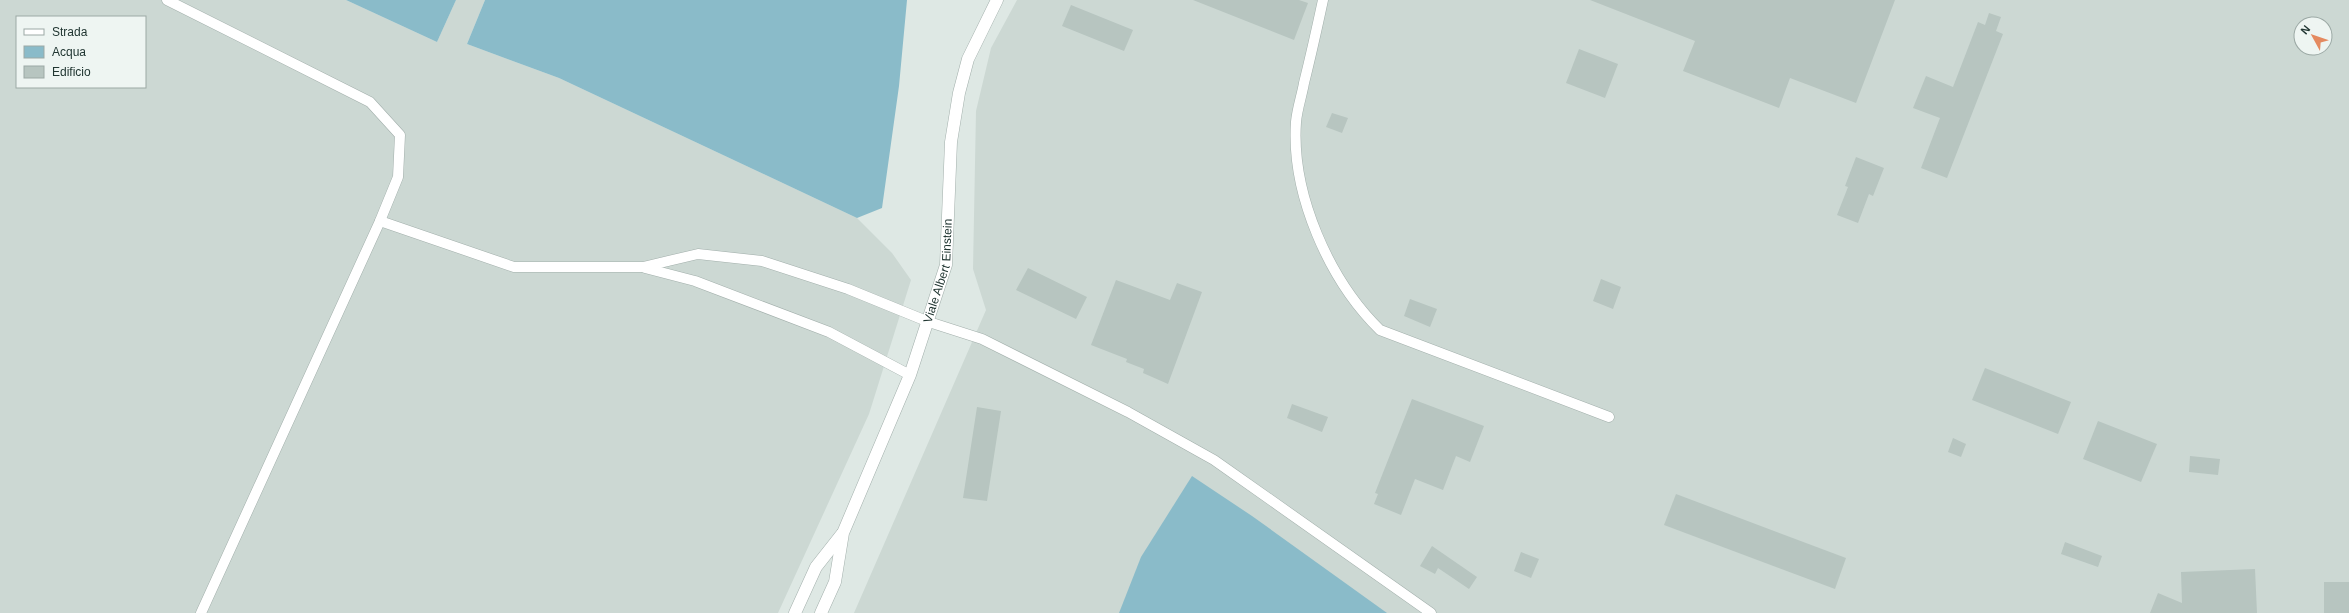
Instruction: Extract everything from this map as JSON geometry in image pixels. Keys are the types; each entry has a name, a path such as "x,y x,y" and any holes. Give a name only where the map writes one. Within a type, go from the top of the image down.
{"street":[{"name":"Viale Albert Einstein","path":"821,613 835,582 843,534 910,375 929,322 946,265 951,142 959,93 968,59 997,0"},
{"name":"Viale Albert Einstein","path":"795,613 816,567 843,534"}],"lane":[{"path":"167,0 370,102 400,135 398,177 380,221 201,613"},
{"path":"1323,0 1296,121 1298,163 1308,213 1336,273 1362,312 1380,330 1608,417"},
{"path":"380,221 514,267 643,267 698,254 762,261 848,289 929,322 982,340 1128,412 1214,460 1431,613"},
{"path":"643,267 695,280 829,332 910,375"}],"shaded area":[{"path":"0,0 346,0 437,42 456,0 485,0 467,44 559,78 857,218 892,253 911,280 869,414 778,613 0,613"},
{"path":"1017,0 2349,0 2349,613 854,613 986,310 973,269 976,111 991,48"}],"water":[{"path":"346,0 456,0 437,42"},
{"path":"485,0 907,0 899,86 882,208 857,218 559,78 467,44"},
{"path":"1192,476 1252,516 1387,613 1119,613 1141,557"}],"building":[{"path":"1193,0 1299,0 1308,3 1294,40"},
{"path":"1590,0 1895,0 1856,103 1790,78 1779,108 1683,71 1695,41"},
{"path":"1071,5 1133,30 1124,51 1062,26"},
{"path":"1989,13 2001,17 1996,31 2003,34 1947,178 1921,168 1940,118 1913,108 1926,76 1953,87 1978,22 1985,25"},
{"path":"1579,49 1618,64 1605,98 1566,83"},
{"path":"1332,113 1348,118 1342,133 1326,127"},
{"path":"1856,157 1884,168 1873,196 1869,194 1858,223 1837,215 1848,187 1845,186"},
{"path":"1028,268 1087,297 1076,319 1016,290"},
{"path":"1601,279 1621,287 1613,309 1593,301"},
{"path":"1116,280 1170,300 1177,283 1202,292 1168,384 1143,373 1144,369 1126,362 1127,359 1091,345"},
{"path":"1410,299 1437,309 1430,327 1404,316"},
{"path":"1985,368 2071,402 2058,434 1972,400"},
{"path":"1412,399 1484,426 1470,462 1456,456 1443,490 1415,479 1401,515 1374,504 1378,494 1375,493"},
{"path":"1292,404 1328,417 1322,432 1287,418"},
{"path":"977,407 1001,411 987,501 963,498"},
{"path":"2098,421 2157,444 2141,482 2083,459"},
{"path":"1953,438 1966,444 1961,457 1948,452"},
{"path":"2190,456 2220,459 2218,475 2189,472"},
{"path":"1676,494 1846,558 1835,589 1664,525"},
{"path":"2065,542 2102,556 2098,567 2061,554"},
{"path":"1432,546 1477,577 1469,589 1438,568 1435,574 1420,566"},
{"path":"1521,552 1539,559 1531,578 1514,571"},
{"path":"2255,569 2257,613 2150,613 2158,593 2182,603 2181,572"},
{"path":"2324,582 2349,582 2349,613 2324,613"}]}
